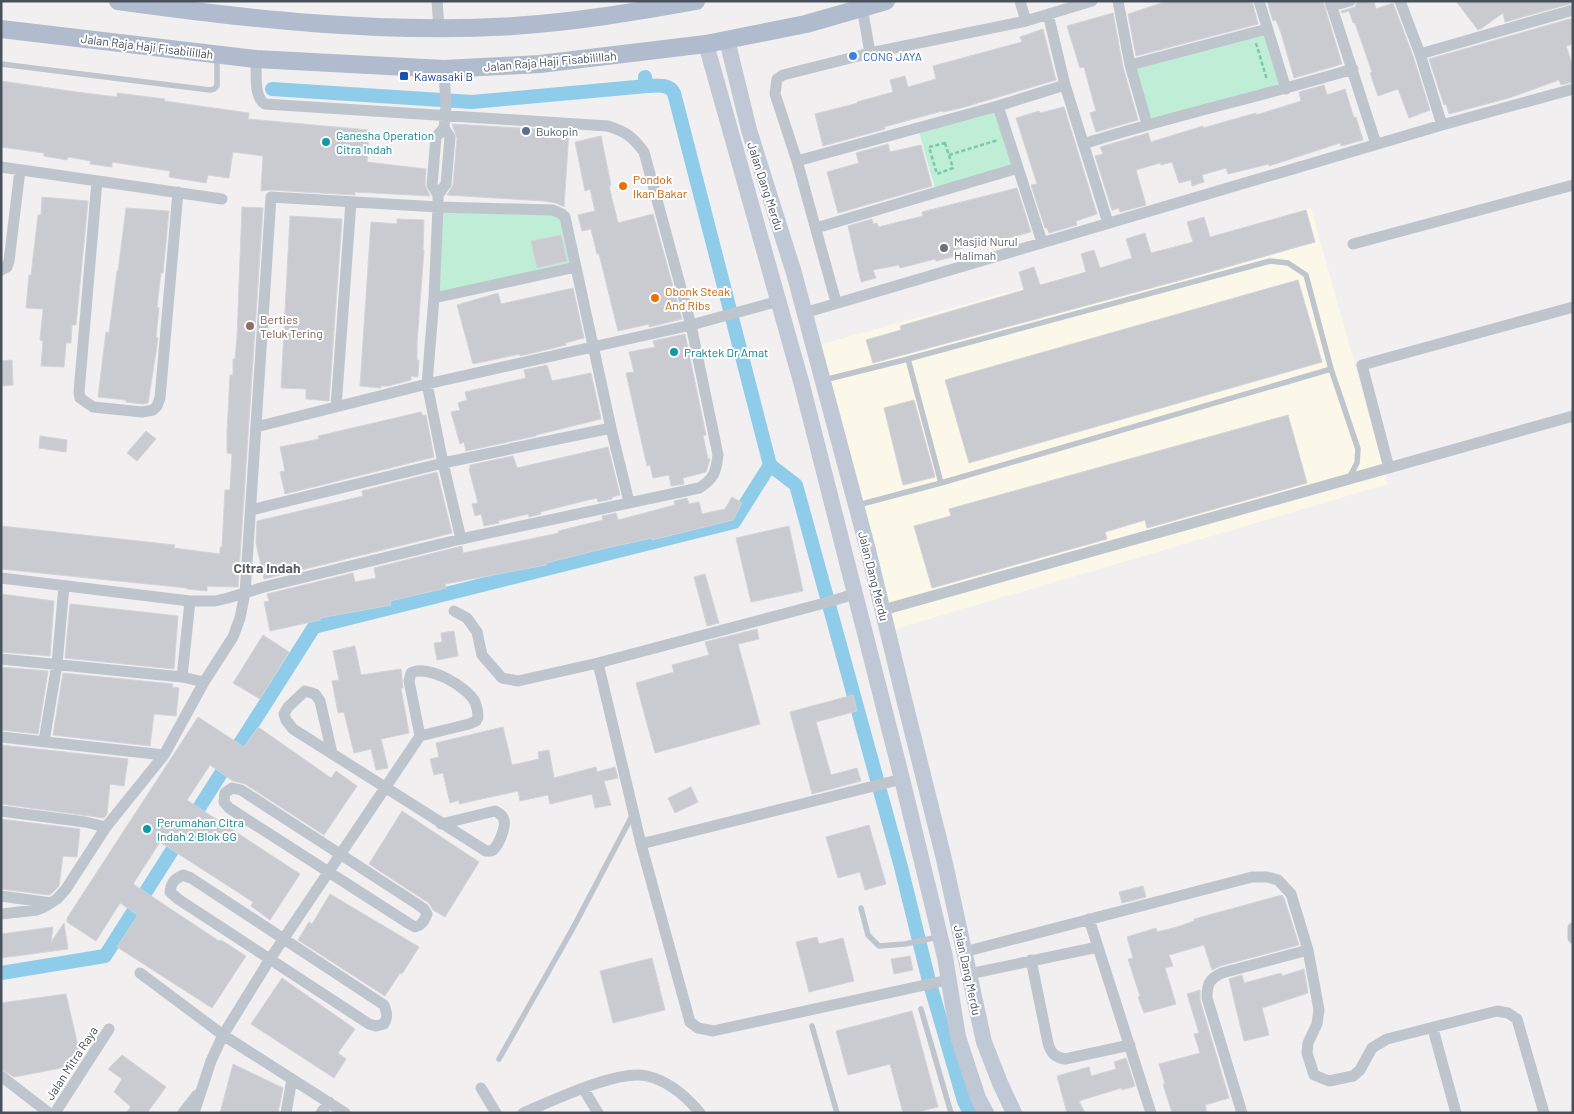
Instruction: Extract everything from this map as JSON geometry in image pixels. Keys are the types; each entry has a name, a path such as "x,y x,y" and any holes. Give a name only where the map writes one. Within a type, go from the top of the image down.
{"main road":[{"path":"118,1 238,17 346,25 439,28 513,26 600,18 696,1"},
{"name":"Jalan Raja Haji Fisabilillah","path":"1,29 256,59 445,78 540,64 706,44 806,24 886,1"},
{"name":"Jalan Dang Merdu","path":"727,40 744,112 794,273 856,506 944,859 984,1042 1014,1113"},
{"name":"Jalan Dang Merdu","path":"706,44 802,385 892,737 942,981 978,1098 986,1113"},
{"path":"726,116 733,107 740,108 744,112"},
{"path":"892,737 912,732"}],"street":[{"path":"437,1 439,28"},
{"path":"1020,1 1026,21"},
{"path":"836,302 797,161 775,94 777,79 783,75 870,52 1026,21 1092,1"},
{"path":"1118,1 1130,66 1147,124"},
{"path":"1258,1 1286,89"},
{"path":"1350,1 1330,4 1376,144"},
{"path":"1400,1 1420,54 1442,125"},
{"path":"862,7 870,52"},
{"path":"1420,54 1573,10"},
{"path":"1048,14 1065,85 1108,223"},
{"path":"1130,66 1267,29"},
{"path":"1,578 190,601 215,601 264,587 461,539 699,488 710,482 716,469 718,455 691,325 644,152 626,132 608,126 265,104 260,102 258,95 256,59"},
{"path":"1083,144 1147,124 1286,89 1352,69"},
{"path":"445,78 445,117 450,137 446,184 438,201 434,298 427,384 461,539"},
{"path":"797,161 998,106 1065,85"},
{"path":"804,313 1376,144 1573,89"},
{"path":"998,106 1042,242"},
{"path":"1,167 222,199"},
{"path":"816,228 1018,168"},
{"path":"1,270 7,267 9,260 20,170"},
{"path":"98,181 79,392 80,398 93,407 142,412 153,410 157,406 160,398 178,192"},
{"path":"1352,244 1573,185"},
{"path":"1,914 37,910 51,904 66,889 106,827 164,755 204,682 233,637 240,618 245,593 271,197 351,202 438,201 557,211 565,217 610,428 629,502"},
{"path":"336,407 351,202"},
{"path":"434,298 576,267"},
{"path":"256,427 427,384 691,325 779,301"},
{"path":"1389,468 1362,365 1573,307"},
{"path":"882,610 1573,416"},
{"path":"251,510 443,463 610,428"},
{"path":"44,741 57,664 64,586"},
{"path":"454,611 467,618 477,632 482,655 502,678 518,681 598,663 855,594"},
{"path":"182,677 190,601"},
{"path":"1,659 182,677 204,682"},
{"path":"598,663 642,844 690,1022 698,1028 712,1031 942,981"},
{"path":"194,1113 211,1061 222,1035 283,939 420,736 476,721 478,717 474,701 456,684 432,672 416,670 411,673 408,682 420,736"},
{"path":"332,753 320,701 315,694 305,691 288,707 284,714 293,729 385,786 442,824 486,851 491,851 496,847 504,826 504,820 495,812 442,824"},
{"path":"1,737 164,755"},
{"path":"642,844 902,779"},
{"path":"232,788 241,790 340,855 424,909 427,914 421,925 415,927 229,808 224,802 225,793 232,788"},
{"path":"1,811 85,822 106,827"},
{"path":"183,875 191,878 283,939 384,1005 387,1013 387,1019 384,1024 376,1026 369,1024 178,899 170,892 171,884 183,875"},
{"path":"964,952 1252,877 1267,877 1278,880 1291,894 1308,950 1319,1010 1318,1024 1308,1043 1307,1053 1314,1076 1329,1081 1353,1076 1360,1070 1372,1048 1387,1040 1497,1011 1508,1013 1517,1019 1544,1113"},
{"path":"1,896 51,904"},
{"path":"1089,919 1151,1113"},
{"path":"1573,928 1573,938"},
{"path":"969,974 1098,947"},
{"path":"1242,1113 1207,998 1207,985 1212,978 1222,973 1308,950"},
{"path":"1030,960 1050,1052 1056,1057 1065,1059 1130,1044"},
{"path":"140,973 222,1035 345,1113"},
{"name":"Jalan Mitra Raya","path":"55,1113 109,1029"},
{"path":"1433,1029 1456,1113"},
{"path":"523,1113 584,1088 635,1074 660,1080 687,1098 700,1113"},
{"path":"1,1076 49,1113"},
{"path":"286,1113 292,1079"},
{"path":"481,1088 496,1113"},
{"path":"584,1088 598,1113"},
{"path":"183,1113 202,1090"},
{"path":"321,1113 329,1102"}],"lane":[{"path":"1,64 210,90 217,86 217,54"},
{"path":"822,380 908,359 1270,261 1288,263 1306,275 1331,369 1358,449 1357,463 1349,478"},
{"path":"908,359 941,483"},
{"path":"856,506 1331,369"},
{"path":"500,1059 573,928 634,812"},
{"path":"861,908 868,935 879,946 905,944 934,938"},
{"path":"921,1009 952,1113"},
{"path":"812,1026 837,1113"}],"path":[{"path":"1254,37 1268,80 1258,82"},
{"path":"949,155 1008,138"},
{"path":"945,143 949,155 953,168 937,174 929,147 945,143"}],"shaded area":[{"path":"1311,208 1388,484 885,632 819,345"}],"green space":[{"path":"1267,29 1286,89 1147,124 1130,65"},
{"path":"998,106 1018,168 936,192 918,128"},
{"path":"436,204 552,212 563,217 575,266 430,296"}],"building":[{"path":"1167,1 1252,1 1258,24 1136,56 1128,14"},
{"path":"1267,1 1323,1 1342,64 1294,78 1281,33 1276,20 1273,21"},
{"path":"1357,1 1374,2 1376,9 1393,3 1413,56 1430,110 1409,118 1398,89 1378,96 1355,23 1353,23 1349,11 1342,13 1341,11 1355,7"},
{"path":"1456,1 1573,1 1573,3 1505,22 1503,13 1478,30"},
{"path":"1113,13 1123,67 1138,120 1096,132 1090,113 1096,111 1084,67 1080,68 1067,26"},
{"path":"1573,18 1573,44 1566,46 1573,66 1573,82 1561,85 1559,80 1509,98 1449,114 1446,104 1444,105 1429,59"},
{"path":"1043,29 1056,80 961,108 942,111 884,127 885,129 823,146 815,114 893,92 890,80 905,76 908,87 936,79 933,66 1022,42 1020,37"},
{"path":"1,81 117,97 117,93 165,99 164,101 249,113 248,119 369,130 367,162 426,169 425,185 430,196 355,192 355,195 261,191 263,156 233,152 229,178 208,175 206,183 169,177 170,171 112,162 112,167 90,164 91,161 68,157 67,160 44,156 44,153 1,147"},
{"path":"1324,85 1327,95 1345,89 1363,140 1341,146 1340,143 1269,166 1269,164 1228,174 1226,168 1202,175 1204,182 1192,186 1191,180 1179,183 1172,162 1161,165 1160,163 1136,170 1146,205 1120,212 1119,208 1112,210 1095,156 1103,154 1100,147 1148,133 1151,142 1203,126 1203,128 1256,113 1256,115 1301,101 1299,92"},
{"path":"1064,107 1097,214 1076,221 1077,225 1049,233 1047,228 1045,228 1031,185 1037,184 1016,118 1039,111 1040,113"},
{"path":"452,124 569,131 564,207 556,203 544,201 447,195 453,185 457,138"},
{"path":"601,136 611,185 609,186 618,223 653,214 682,319 649,327 649,324 618,331 591,229 582,231 578,215 595,211 590,189 585,191 575,142"},
{"path":"888,144 890,152 921,145 932,186 838,213 827,172 859,163 856,153"},
{"path":"1017,188 1031,232 987,244 986,242 955,250 956,256 936,261 935,259 900,268 899,265 873,270 876,278 861,282 848,226 872,219 873,224 877,223 878,227 923,216 922,212"},
{"path":"42,197 88,201 76,325 72,325 71,343 66,343 64,367 41,366 43,341 40,340 43,309 26,308 29,275 31,275 38,215 41,215"},
{"path":"242,207 263,208 238,587 207,586 207,591 1,569 1,526 175,545 174,548 220,554 225,490 230,490 232,454 227,453 227,433 230,375 233,375 233,359 235,359 237,337"},
{"path":"126,208 169,211 163,273 161,273 157,307 159,308 156,337 158,338 148,403 142,404 98,397 106,332 109,333"},
{"path":"1306,210 1315,242 873,363 866,340 901,330 900,326 1024,290 1019,272 1034,267 1040,285 1086,272 1081,254 1094,250 1100,268 1132,258 1126,239 1145,233 1151,253 1193,242 1187,222 1204,217 1210,237"},
{"path":"290,216 342,219 329,401 306,399 306,389 281,388"},
{"path":"397,219 424,220 424,250 417,343 418,377 411,376 411,380 381,386 381,388 360,386 371,222 397,224"},
{"path":"561,235 567,261 537,268 531,241"},
{"path":"1298,280 1322,362 969,463 945,380"},
{"path":"573,288 584,338 565,343 566,345 520,356 520,354 473,364 457,305 498,293 501,304"},
{"path":"685,334 706,435 703,436 708,459 710,459 706,472 683,478 684,484 671,486 669,475 653,478 650,465 647,466 626,373 634,372 629,352 655,347 653,341"},
{"path":"12,360 13,385 1,386 1,361"},
{"path":"547,365 552,381 591,373 601,419 536,436 466,451 464,442 460,444 451,412 460,410 458,403 467,400 465,392 526,378 524,370"},
{"path":"914,400 935,477 903,485 884,408"},
{"path":"421,412 422,415 426,415 434,457 285,494 280,472 285,471 280,447 319,439 318,436"},
{"path":"1288,415 1307,483 1147,528 1145,520 1105,532 1107,539 932,588 914,526 951,516 949,509"},
{"path":"146,431 156,439 137,461 127,453"},
{"path":"40,436 67,440 66,452 39,448"},
{"path":"608,447 620,495 598,502 597,498 540,512 541,514 529,517 528,514 484,526 481,514 475,516 472,504 478,503 469,469 470,465 513,456 517,468"},
{"path":"437,472 452,533 264,579 256,543 257,521 363,496 362,491"},
{"path":"732,497 742,503 733,520 652,540 652,538 602,549 546,563 546,565 445,584 446,588 390,601 391,605 320,618 320,620 270,631 264,602 269,601 267,594 353,573 355,582 376,578 374,568 462,546 463,553 559,533 558,531 603,520 602,516 616,513 618,520 675,505 674,501 687,498 689,504 699,502 702,514 725,509"},
{"path":"789,526 803,591 751,602 736,538"},
{"path":"705,574 719,623 707,626 694,577"},
{"path":"1,594 54,601 50,656 1,652"},
{"path":"70,604 178,616 174,669 65,658"},
{"path":"757,629 759,639 738,644 760,724 655,753 636,683 674,672 672,665 709,655 705,642"},
{"path":"454,631 458,656 437,660 434,643 442,642 441,633"},
{"path":"263,635 289,652 260,699 233,683"},
{"path":"355,646 361,675 401,669 403,688 401,688 409,733 381,739 388,768 376,770 371,749 354,753 344,712 338,713 332,681 339,680 333,651"},
{"path":"1,667 48,671 38,734 1,730"},
{"path":"63,673 173,684 172,687 179,688 176,716 154,714 150,746 53,735"},
{"path":"853,695 857,711 816,722 831,775 857,768 861,781 812,794 790,712"},
{"path":"198,717 244,747 258,727 331,778 336,771 357,786 324,835 245,784 233,781 210,765 187,800 300,874 270,920 251,906 253,902 160,842 133,884 219,941 221,940 246,956 212,1008 117,947 138,915 120,903 96,941 67,922 67,918"},
{"path":"503,727 512,765 539,759 538,752 549,750 554,778 596,767 597,772 615,767 618,778 604,781 611,805 595,808 592,794 550,804 548,795 520,801 518,791 459,804 459,800 450,803 443,773 434,775 430,759 439,757 436,743"},
{"path":"1,745 128,759 124,786 110,784 107,814 104,818 1,804"},
{"path":"691,787 698,802 675,813 668,798"},
{"path":"402,811 479,862 445,917 433,910 429,903 369,864"},
{"path":"1,819 80,829 77,857 63,856 59,886 49,895 1,889"},
{"path":"869,825 886,884 865,890 860,872 838,878 826,837"},
{"path":"1143,886 1146,897 1122,903 1119,892"},
{"path":"330,894 419,947 385,996 298,940 309,922 312,924"},
{"path":"1282,895 1299,945 1220,966 1212,970 1204,945 1169,955 1173,966 1165,968 1176,1004 1144,1013 1128,959 1133,958 1127,937 1156,928 1157,932 1177,927 1194,921 1194,919"},
{"path":"64,923 68,949 1,958 1,934 53,927 51,942"},
{"path":"817,937 819,944 843,938 854,981 809,992 796,942"},
{"path":"910,956 913,970 894,974 891,959"},
{"path":"652,958 665,1010 613,1023 600,971"},
{"path":"1304,969 1308,993 1262,1008 1269,1035 1244,1041 1229,979 1242,975 1244,983 1281,973 1282,976"},
{"path":"282,978 355,1029 338,1053 346,1059 334,1078 251,1024"},
{"path":"1200,990 1200,1000 1229,1098 1205,1105 1207,1113 1172,1113 1159,1064 1200,1053 1194,1034 1199,1033 1187,994"},
{"path":"66,994 81,1059 77,1065 14,1077 1,1069 1,1003"},
{"path":"912,1011 938,1107 914,1113 903,1113 890,1064 848,1075 836,1031"},
{"path":"122,1055 166,1087 147,1113 126,1113 131,1107 114,1092 122,1079 108,1069"},
{"path":"1126,1058 1135,1086 1122,1090 1121,1088 1079,1101 1085,1113 1067,1113 1057,1076 1089,1067 1091,1076 1116,1069 1114,1062"},
{"path":"233,1064 283,1088 278,1113 220,1113"}],"waterway":[{"path":"272,89 472,102 647,86 645,77"},
{"path":"647,86 665,86 674,93 770,465 796,485 901,867 928,977 964,1101 970,1113"},
{"path":"1,973 105,956 314,627 734,522 770,465"}],"place":[{"name":"CONG JAYA","path":"853,56"},
{"name":"Kawasaki B","path":"404,76"},
{"name":"Bukopin","path":"526,131"},
{"name":"Ganesha Operation Citra Indah","path":"326,142"},
{"name":"Pondok Ikan Bakar","path":"623,186"},
{"name":"Masjid Nurul Halimah","path":"944,248"},
{"name":"Obonk Steak And Ribs","path":"655,298"},
{"name":"Berties Teluk Tering","path":"250,326"},
{"name":"Praktek Dr Amat","path":"674,352"},
{"name":"Perumahan Citra Indah 2 Blok GG","path":"147,829"}],"district":[{"name":"Citra Indah","path":"267,567"}]}
